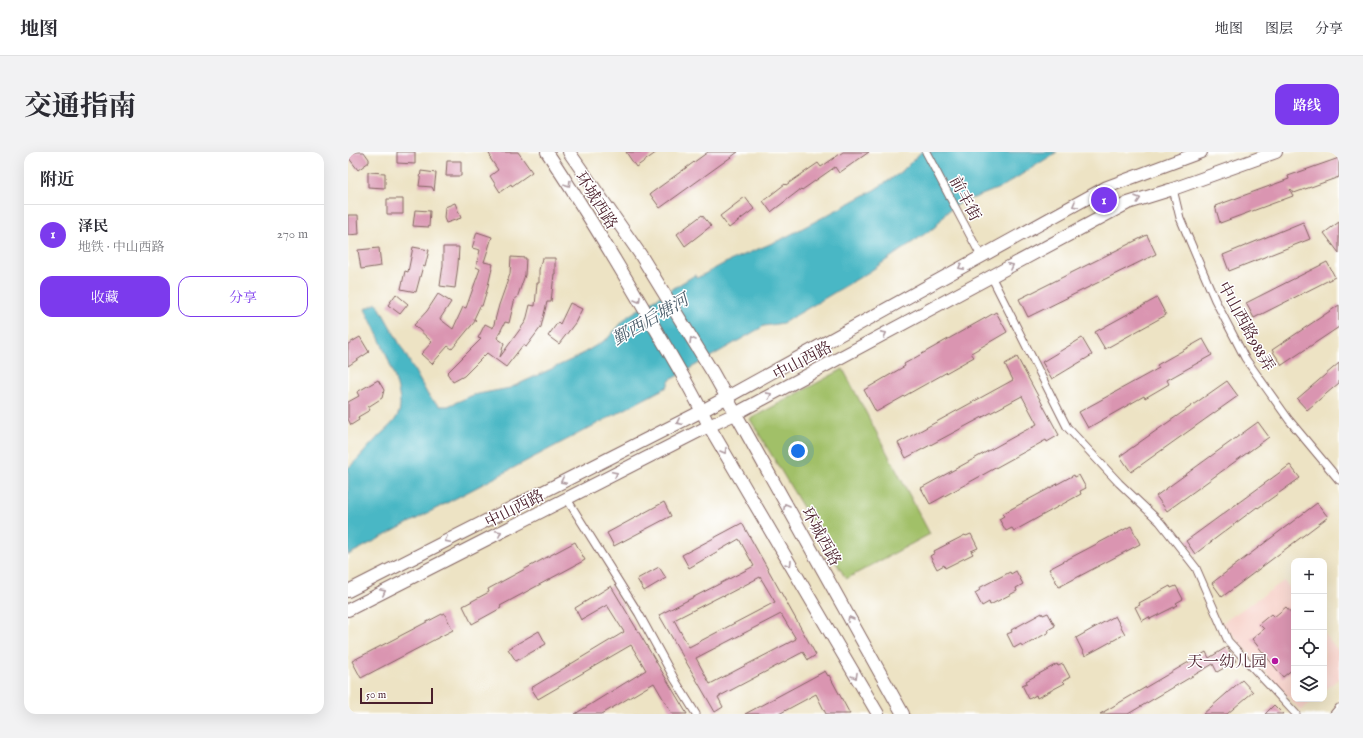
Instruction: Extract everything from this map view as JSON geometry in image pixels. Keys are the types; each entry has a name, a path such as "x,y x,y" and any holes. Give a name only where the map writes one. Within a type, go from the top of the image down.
{"main road":[{"name":"环城西路","path":"547,152 619,266 693,392 702,411"},
{"name":"环城西路","path":"569,152 640,254 713,373 725,397 904,714"},
{"name":"中山西路","path":"348,591 702,411 1107,187 1201,152"},
{"name":"中山西路","path":"348,610 708,426 735,414 1128,203 1276,152"},
{"path":"702,411 708,426 878,714"}],"street":[{"name":"前丰街","path":"926,152 981,256"},
{"name":"中山西路988弄","path":"1173,188 1180,218 1215,300 1245,358 1289,420 1339,480"},
{"path":"991,276 1067,427 1119,483 1160,522 1196,568 1228,641 1296,714"},
{"path":"567,499 639,614 674,680 696,714"},
{"path":"1334,714 1339,708"}],"shaded area":[{"name":"天一幼儿园","path":"1284,581 1291,589 1291,700 1222,623"},
{"path":"1327,637 1339,652 1339,678 1327,688"},
{"name":"天一幼儿园","path":"1293,702 1311,702 1301,711"}],"green space":[{"path":"843,369 930,534 846,579 750,419"}],"water":[{"name":"鄞西后塘河","path":"921,152 1057,152 1002,187 974,198 966,199 947,212 935,227 869,272 783,323 764,326 670,380 667,387 348,555 348,468 395,420 399,412 400,402 394,375 376,331 365,309 377,303 428,395 440,406 448,406 473,395 510,388 575,358 607,339 628,316 695,275 697,278 725,263 782,239 874,190 900,173"}],"building":[{"path":"354,152 364,152 369,159 369,162 358,170 348,157"},
{"path":"397,152 415,152 415,164 397,163"},
{"path":"488,152 518,152 532,172 512,186 511,184 500,192 490,176 498,170"},
{"path":"626,152 657,152 636,167"},
{"path":"708,152 738,152 660,208 650,194"},
{"path":"843,152 869,152 839,173 835,167 802,190 801,189 771,212 763,201 785,184 786,185 818,163 821,167"},
{"path":"1339,158 1339,177 1294,193 1291,189 1290,190 1293,196 1220,223 1215,206 1289,179 1288,176"},
{"path":"447,161 461,161 461,176 446,176"},
{"path":"421,171 436,173 434,191 432,187 419,186"},
{"path":"368,172 385,173 385,188 368,187"},
{"path":"745,197 754,209 729,228 720,216"},
{"path":"387,199 403,199 403,214 387,214"},
{"path":"455,203 461,218 446,223 444,218 445,207"},
{"path":"415,210 430,211 429,227 413,226"},
{"path":"348,215 358,215 359,234 348,235"},
{"path":"702,215 711,226 685,246 677,234"},
{"path":"1303,222 1310,239 1229,271 1223,255"},
{"path":"1339,222 1339,253 1324,233"},
{"path":"477,232 492,237 484,262 493,264 482,306 480,306 474,319 476,320 452,349 448,346 432,364 421,354 432,342 414,325 427,311 438,294 451,302 440,319 453,329 463,307 466,308 480,269 476,267 480,250 472,248"},
{"path":"1147,235 1156,254 1028,317 1019,299"},
{"path":"413,247 429,250 425,267 423,266 416,292 401,289 405,271 408,272"},
{"path":"443,247 459,247 455,288 440,286 443,265"},
{"path":"379,248 381,266 361,269 358,250"},
{"path":"511,257 526,258 525,275 517,298 515,298 509,323 505,322 497,338 504,343 500,357 526,321 530,305 535,306 537,283 539,283 539,270 542,258 555,258 555,274 551,302 547,302 541,327 526,347 523,345 506,367 487,353 464,376 453,382 447,373 481,339 478,338 485,324 493,328 510,274"},
{"path":"1327,262 1335,277 1254,318 1246,303"},
{"path":"396,294 408,304 400,314 388,305"},
{"path":"1157,298 1166,315 1105,349 1095,332"},
{"path":"570,303 582,309 575,323 559,344 548,336 558,322 560,324"},
{"path":"1339,305 1339,327 1282,365 1272,350"},
{"path":"996,312 1007,332 971,353 974,357 876,412 864,390 905,366 904,364"},
{"path":"360,337 369,352 348,366 348,344"},
{"path":"1082,338 1092,355 1052,379 1042,362"},
{"path":"1203,339 1212,355 1167,380 1169,384 1145,398 1144,396 1088,428 1079,412 1159,368 1157,365"},
{"path":"1017,357 1059,435 1047,442 1046,440 930,504 921,488 1037,424 1022,396 906,458 898,443 1013,380 1005,364"},
{"path":"1339,363 1339,383 1307,410 1297,399"},
{"path":"378,380 384,390 382,398 368,407 370,410 358,417 359,420 351,425 348,419 348,402 359,396 357,392"},
{"path":"1227,381 1238,396 1131,472 1120,456"},
{"path":"1258,422 1269,437 1167,511 1156,496"},
{"path":"1290,465 1300,478 1258,508 1257,507 1195,554 1186,541"},
{"path":"1074,475 1075,477 1079,475 1086,488 1080,491 1081,494 1014,531 1012,528 1006,531 999,519 1004,516 1002,514"},
{"path":"664,502 671,516 614,546 607,533"},
{"path":"1317,503 1328,517 1222,597 1212,583"},
{"path":"742,523 816,655 808,660 803,652 718,697 723,707 715,712 659,615 754,566 739,539 689,568 682,555","holes":["760,577 775,602 689,647 674,620","781,614 796,639 710,684 696,658"]},
{"path":"1131,526 1140,544 1059,587 1049,569"},
{"path":"971,534 978,548 971,551 973,554 945,568 944,565 937,569 930,556 935,553 934,551 965,535"},
{"path":"575,542 585,560 500,606 501,608 472,624 463,606 489,592 488,589"},
{"path":"659,567 666,578 644,591 637,579"},
{"path":"1016,571 1023,584 1016,588 1017,591 990,605 989,602 982,606 975,593 980,590 979,588 1010,572 1011,574"},
{"path":"611,586 687,714 672,714 654,683 602,714 575,714 646,670 631,645 538,699 531,688 624,632 607,605 581,620 575,608"},
{"path":"1170,586 1171,588 1176,586 1183,599 1176,603 1178,605 1150,619 1149,617 1142,621 1135,607 1140,605 1139,603"},
{"path":"1286,607 1291,613 1291,670 1283,677 1252,639 1264,629 1259,624 1271,614 1274,617"},
{"path":"444,613 453,630 361,678 352,661"},
{"path":"1042,613 1043,615 1048,613 1055,626 1048,630 1049,632 1022,647 1021,644 1014,648 1007,634 1012,632 1011,630"},
{"path":"1115,616 1125,634 1085,656 1076,638"},
{"path":"539,631 546,644 516,661 508,649"},
{"path":"1227,647 1236,661 1217,672 1213,664 1128,714 1100,714 1206,652 1209,658"},
{"path":"1057,664 1058,666 1063,664 1070,677 1063,681 1065,683 1037,698 1036,695 1029,699 1022,685 1027,683 1026,681"},
{"path":"825,671 828,676 829,675 850,714 826,714 816,694 779,714 745,714"},
{"path":"1242,680 1253,692 1227,714 1203,714"},
{"path":"1274,705 1283,714 1265,714"}],"place":[{"name":"泽民","path":"1104,200"},
{"name":"天一幼儿园","path":"1275,661"}]}
